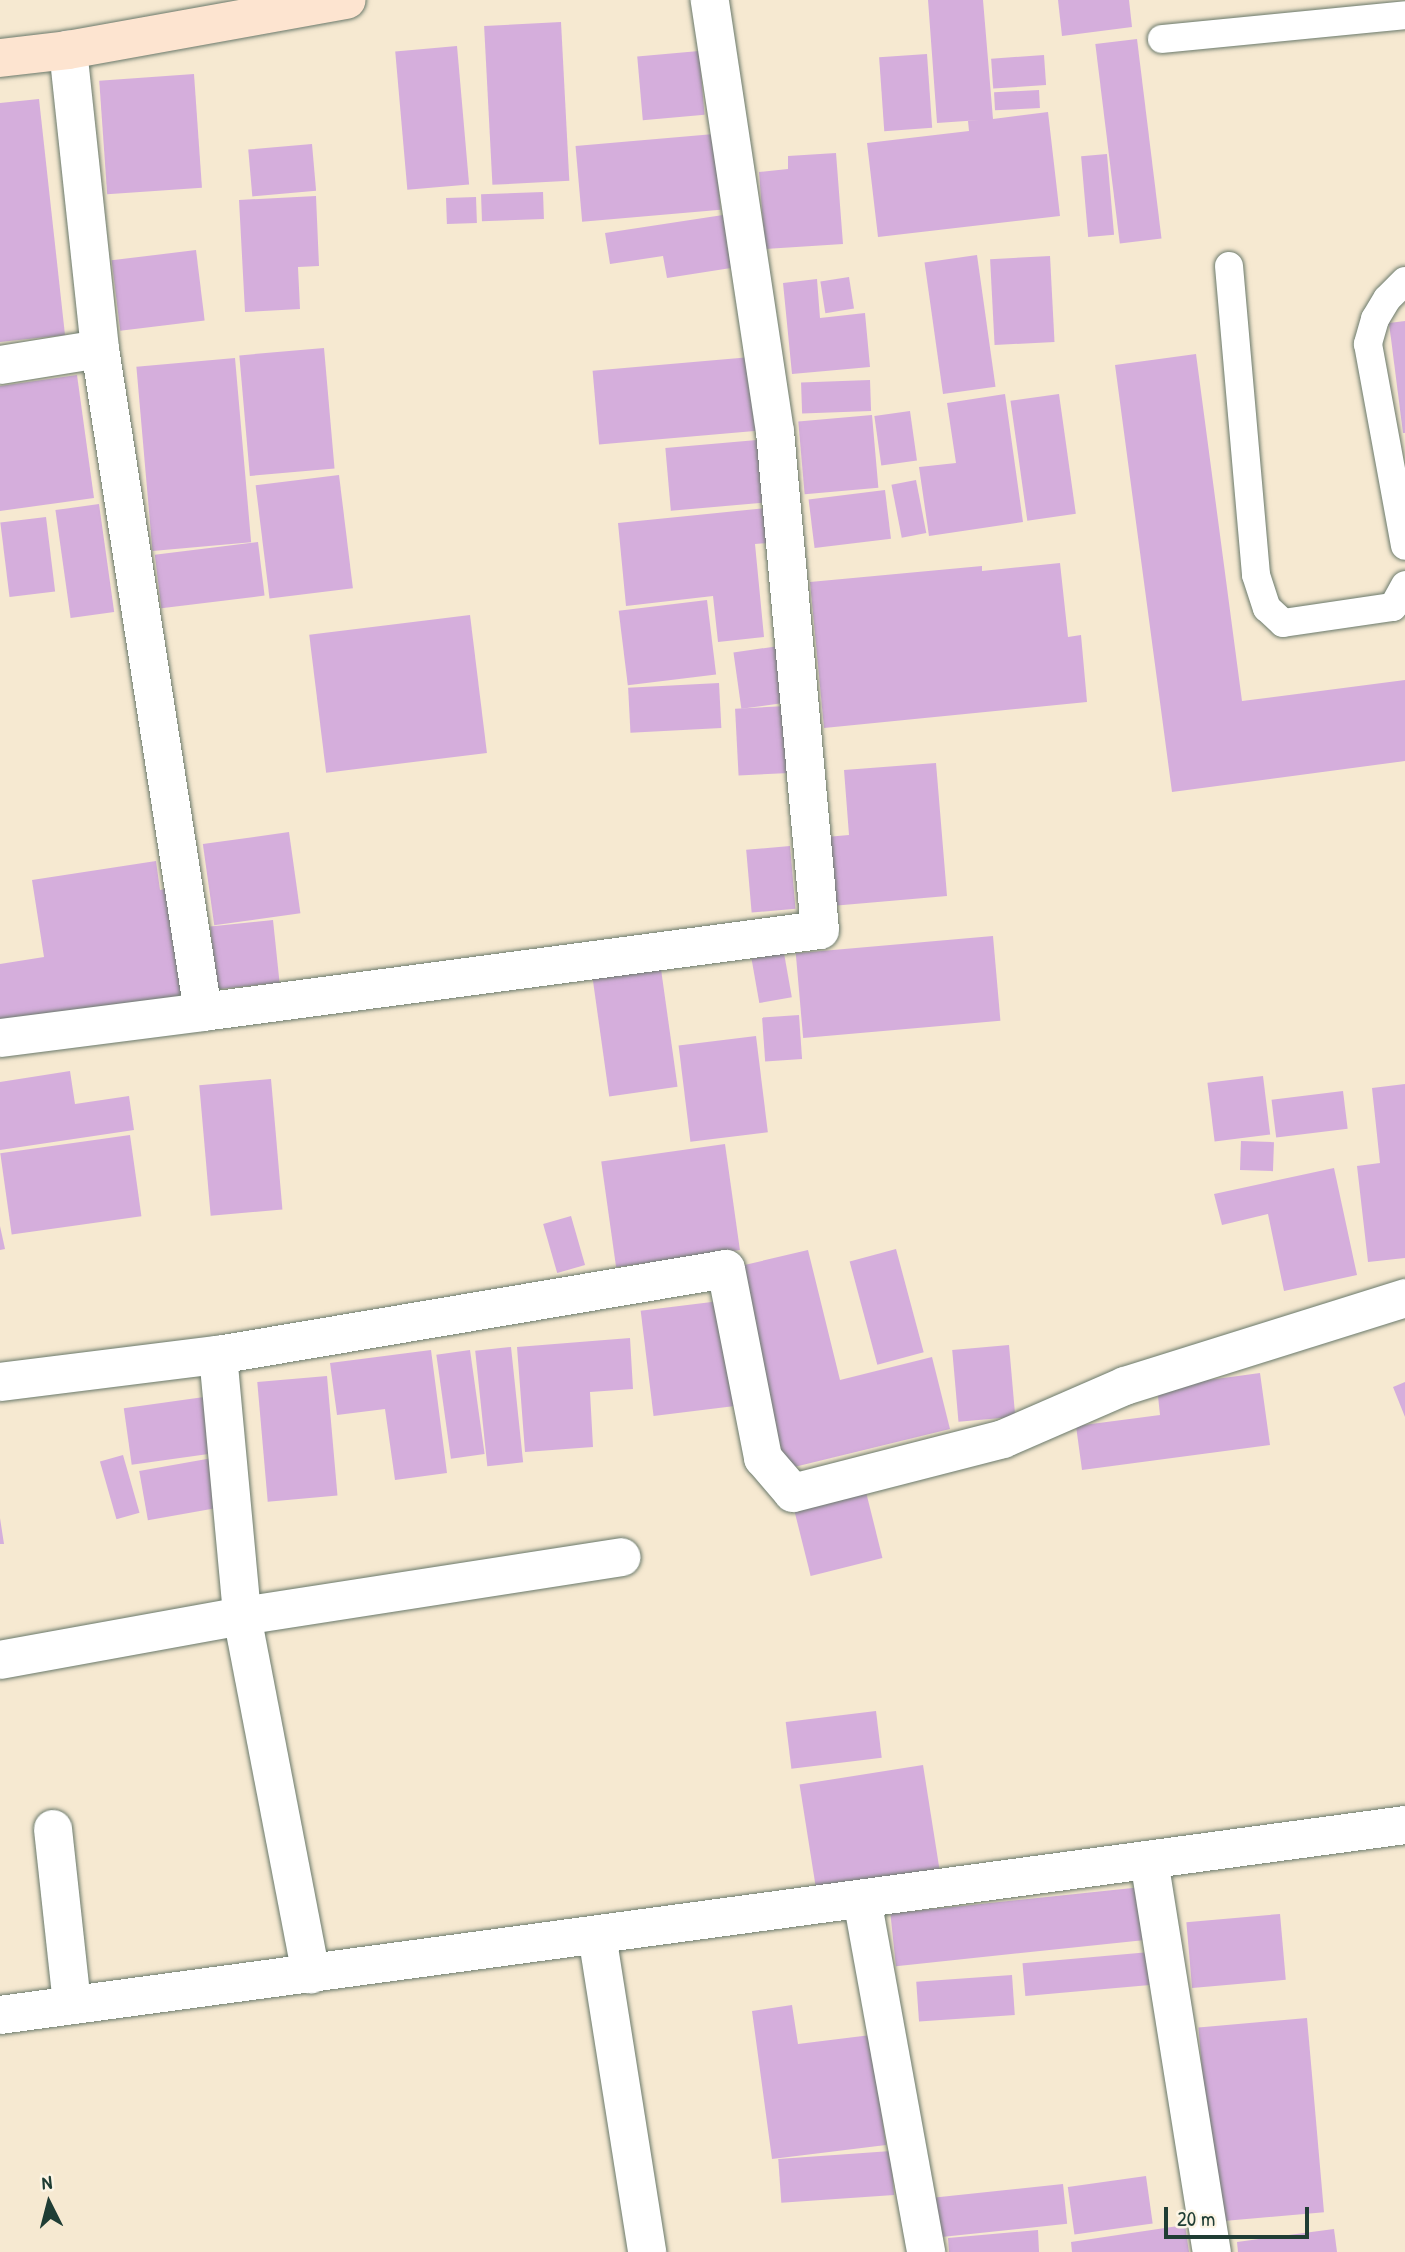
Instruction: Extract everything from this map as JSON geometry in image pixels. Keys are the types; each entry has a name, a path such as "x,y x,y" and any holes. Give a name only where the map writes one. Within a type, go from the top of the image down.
{"street":[{"path":"0,58 68,50 347,0"},
{"path":"0,1038 820,930 775,432 710,0"},
{"path":"68,50 100,349 204,1012"},
{"path":"0,365 100,349"},
{"path":"0,1382 218,1355 726,1269 763,1458 793,1493 1003,1439 1125,1386 1405,1298"},
{"path":"218,1355 242,1616 311,1973"},
{"path":"0,1660 242,1616 621,1556"},
{"path":"0,2015 1405,1825"},
{"path":"53,1829 72,2005"},
{"path":"1149,1860 1212,2252"},
{"path":"862,1899 926,2252"},
{"path":"597,1935 647,2252"}],"lane":[{"path":"1162,39 1405,15"},
{"path":"1229,266 1256,575 1267,608 1283,623 1393,607 1405,585"},
{"path":"1405,281 1387,299 1375,319 1368,344 1405,547"}],"building":[{"path":"928,0 983,0 993,119 1048,112 1060,216 878,237 867,143 969,131 968,121 980,120 937,123"},
{"path":"1058,0 1129,0 1132,27 1062,36"},
{"path":"561,22 569,181 492,185 484,26"},
{"path":"1137,39 1161,239 1120,244 1095,44"},
{"path":"457,46 469,184 407,190 395,51"},
{"path":"699,51 705,115 643,120 637,56"},
{"path":"927,54 932,128 884,131 879,57"},
{"path":"1044,55 1046,85 993,89 991,59"},
{"path":"194,74 202,188 107,194 99,81"},
{"path":"1039,90 1040,108 995,110 994,92"},
{"path":"39,99 65,335 0,342 0,103"},
{"path":"714,134 721,210 582,222 576,146"},
{"path":"312,144 316,191 252,196 248,150"},
{"path":"836,153 843,244 765,249 759,172 788,169 788,156"},
{"path":"1107,154 1114,235 1088,237 1081,156"},
{"path":"543,192 544,219 482,221 481,194"},
{"path":"316,196 319,266 298,267 300,309 245,312 239,200"},
{"path":"476,197 477,223 447,224 446,198"},
{"path":"723,215 731,268 667,278 663,256 610,264 605,233"},
{"path":"196,250 205,320 120,331 112,260"},
{"path":"977,255 996,387 943,394 925,262"},
{"path":"1050,256 1055,342 995,345 990,259"},
{"path":"849,277 854,309 825,313 820,282"},
{"path":"817,279 820,318 865,313 870,367 792,374 783,283"},
{"path":"1405,321 1405,433 1403,433 1389,323"},
{"path":"324,348 335,469 250,476 239,355"},
{"path":"1196,354 1242,701 1405,680 1405,761 1172,792 1115,365"},
{"path":"751,357 757,431 599,445 593,371"},
{"path":"235,358 251,542 153,551 136,367"},
{"path":"77,375 94,498 0,511 0,386"},
{"path":"870,380 871,411 802,413 801,382"},
{"path":"1005,394 1023,522 929,536 919,467 956,463 947,403"},
{"path":"1059,394 1076,514 1027,521 1010,401"},
{"path":"910,411 917,461 881,466 874,416"},
{"path":"872,415 878,488 805,494 798,421"},
{"path":"757,440 762,503 671,511 665,448"},
{"path":"339,475 353,588 270,598 256,485"},
{"path":"916,480 926,533 902,538 891,485"},
{"path":"885,490 891,539 815,548 809,499"},
{"path":"99,504 114,612 71,618 55,510"},
{"path":"766,508 769,543 755,544 764,637 718,642 713,596 626,606 618,523"},
{"path":"46,517 55,591 9,597 0,523"},
{"path":"258,542 265,596 161,608 155,555"},
{"path":"1060,563 1068,637 1081,635 1087,702 824,728 810,582 982,566 982,571"},
{"path":"707,600 716,674 628,685 619,611"},
{"path":"470,615 487,753 326,773 309,635"},
{"path":"779,646 787,702 741,709 733,652"},
{"path":"719,683 721,728 630,733 628,688"},
{"path":"786,706 790,773 739,776 735,709"},
{"path":"936,763 947,896 820,907 815,838 849,835 844,770"},
{"path":"289,832 300,913 214,925 203,844"},
{"path":"790,846 795,909 752,913 746,850"},
{"path":"156,861 160,890 165,889 182,997 0,1026 0,964 44,957 32,880"},
{"path":"273,920 280,983 217,989 210,927"},
{"path":"993,936 1000,1021 803,1038 796,953"},
{"path":"784,953 792,997 759,1003 752,959"},
{"path":"660,962 678,1087 609,1096 592,972"},
{"path":"799,1015 802,1059 765,1061 762,1018"},
{"path":"756,1036 768,1132 690,1142 679,1046"},
{"path":"70,1071 75,1104 129,1096 134,1130 0,1150 0,1082"},
{"path":"1263,1076 1270,1135 1215,1141 1207,1083"},
{"path":"271,1079 282,1210 211,1216 199,1085"},
{"path":"1405,1084 1405,1258 1368,1262 1357,1166 1380,1163 1372,1088"},
{"path":"1343,1091 1348,1129 1276,1137 1272,1100"},
{"path":"130,1135 141,1216 12,1234 0,1153"},
{"path":"1241,1141 1274,1142 1273,1171 1240,1170"},
{"path":"725,1144 740,1250 616,1267 601,1161"},
{"path":"1334,1168 1357,1275 1284,1291 1268,1214 1222,1225 1214,1194"},
{"path":"571,1216 585,1265 557,1273 543,1224"},
{"path":"0,1226 5,1249 0,1250"},
{"path":"896,1249 924,1352 877,1365 850,1261"},
{"path":"808,1250 840,1380 932,1357 950,1429 786,1469 736,1267"},
{"path":"728,1300 741,1405 654,1416 641,1311"},
{"path":"630,1338 633,1389 590,1392 593,1447 525,1452 517,1347"},
{"path":"1009,1345 1015,1417 958,1422 952,1350"},
{"path":"511,1347 523,1462 487,1466 475,1351"},
{"path":"431,1350 447,1473 395,1480 385,1409 337,1415 330,1363"},
{"path":"470,1350 485,1454 451,1459 436,1355"},
{"path":"1260,1373 1270,1445 1082,1470 1076,1426 1160,1415 1157,1387"},
{"path":"327,1376 337,1496 268,1502 257,1382"},
{"path":"1405,1382 1405,1417 1393,1387"},
{"path":"204,1397 212,1453 132,1465 124,1408"},
{"path":"123,1455 140,1513 116,1519 100,1462"},
{"path":"218,1457 227,1506 148,1520 139,1471"},
{"path":"866,1492 882,1558 811,1576 794,1510"},
{"path":"0,1518 4,1544 0,1544"},
{"path":"876,1711 882,1758 791,1769 786,1722"},
{"path":"923,1765 940,1874 817,1893 800,1785"},
{"path":"1142,1887 1148,1940 896,1966 890,1913"},
{"path":"1280,1914 1286,1980 1192,1988 1186,1922"},
{"path":"1150,1952 1153,1985 1025,1996 1022,1963"},
{"path":"1012,1975 1015,2015 919,2022 916,1982"},
{"path":"792,2005 798,2044 871,2035 886,2145 772,2159 752,2011"},
{"path":"1307,2018 1324,2212 1215,2222 1198,2027"},
{"path":"891,2151 894,2195 781,2203 778,2159"},
{"path":"1146,2176 1153,2224 1074,2235 1068,2187"},
{"path":"1063,2184 1067,2224 937,2237 933,2198"},
{"path":"1185,2225 1189,2252 1072,2252 1071,2242"},
{"path":"1334,2229 1337,2252 1238,2252 1237,2242"},
{"path":"1038,2230 1039,2252 949,2252 948,2238"}]}
